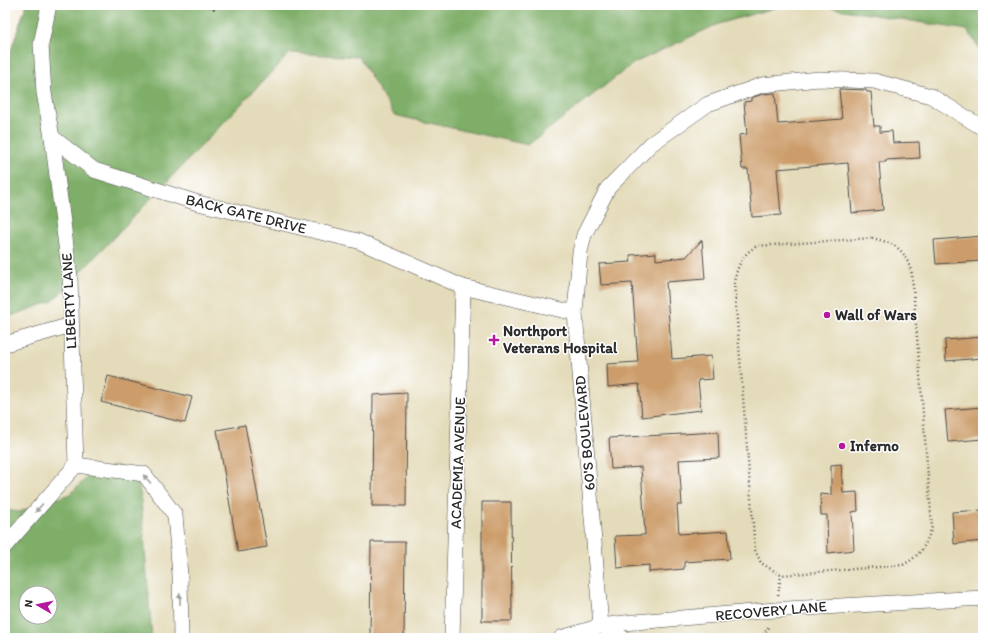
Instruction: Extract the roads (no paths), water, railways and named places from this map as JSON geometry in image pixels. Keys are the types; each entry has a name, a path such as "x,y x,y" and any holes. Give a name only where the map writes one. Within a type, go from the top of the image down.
{"lane":[{"path":"49,5 41,44 44,93 52,137"},
{"name":"60'S BOULEVARD","path":"601,626 575,313 580,252 584,235 608,188 651,144 708,104 762,85 819,79 874,81 931,96 983,128"},
{"name":"BACK GATE DRIVE","path":"52,137 94,170 198,203 358,242 463,288 575,313"},
{"name":"LIBERTY LANE","path":"52,137 70,277 76,465"},
{"name":"ACADEMIA AVENUE","path":"452,638 463,288"},
{"path":"5,344 71,325"},
{"path":"5,546 76,465 144,474 175,515 180,575 181,638"},
{"name":"RECOVERY LANE","path":"561,638 601,626 787,608 983,598"},
{"path":"601,626 623,638"}],"place":[{"name":"Wall of Wars","path":"827,315"},
{"name":"Northport Veterans Hospital","path":"494,340"},
{"name":"Inferno","path":"842,446"}]}
